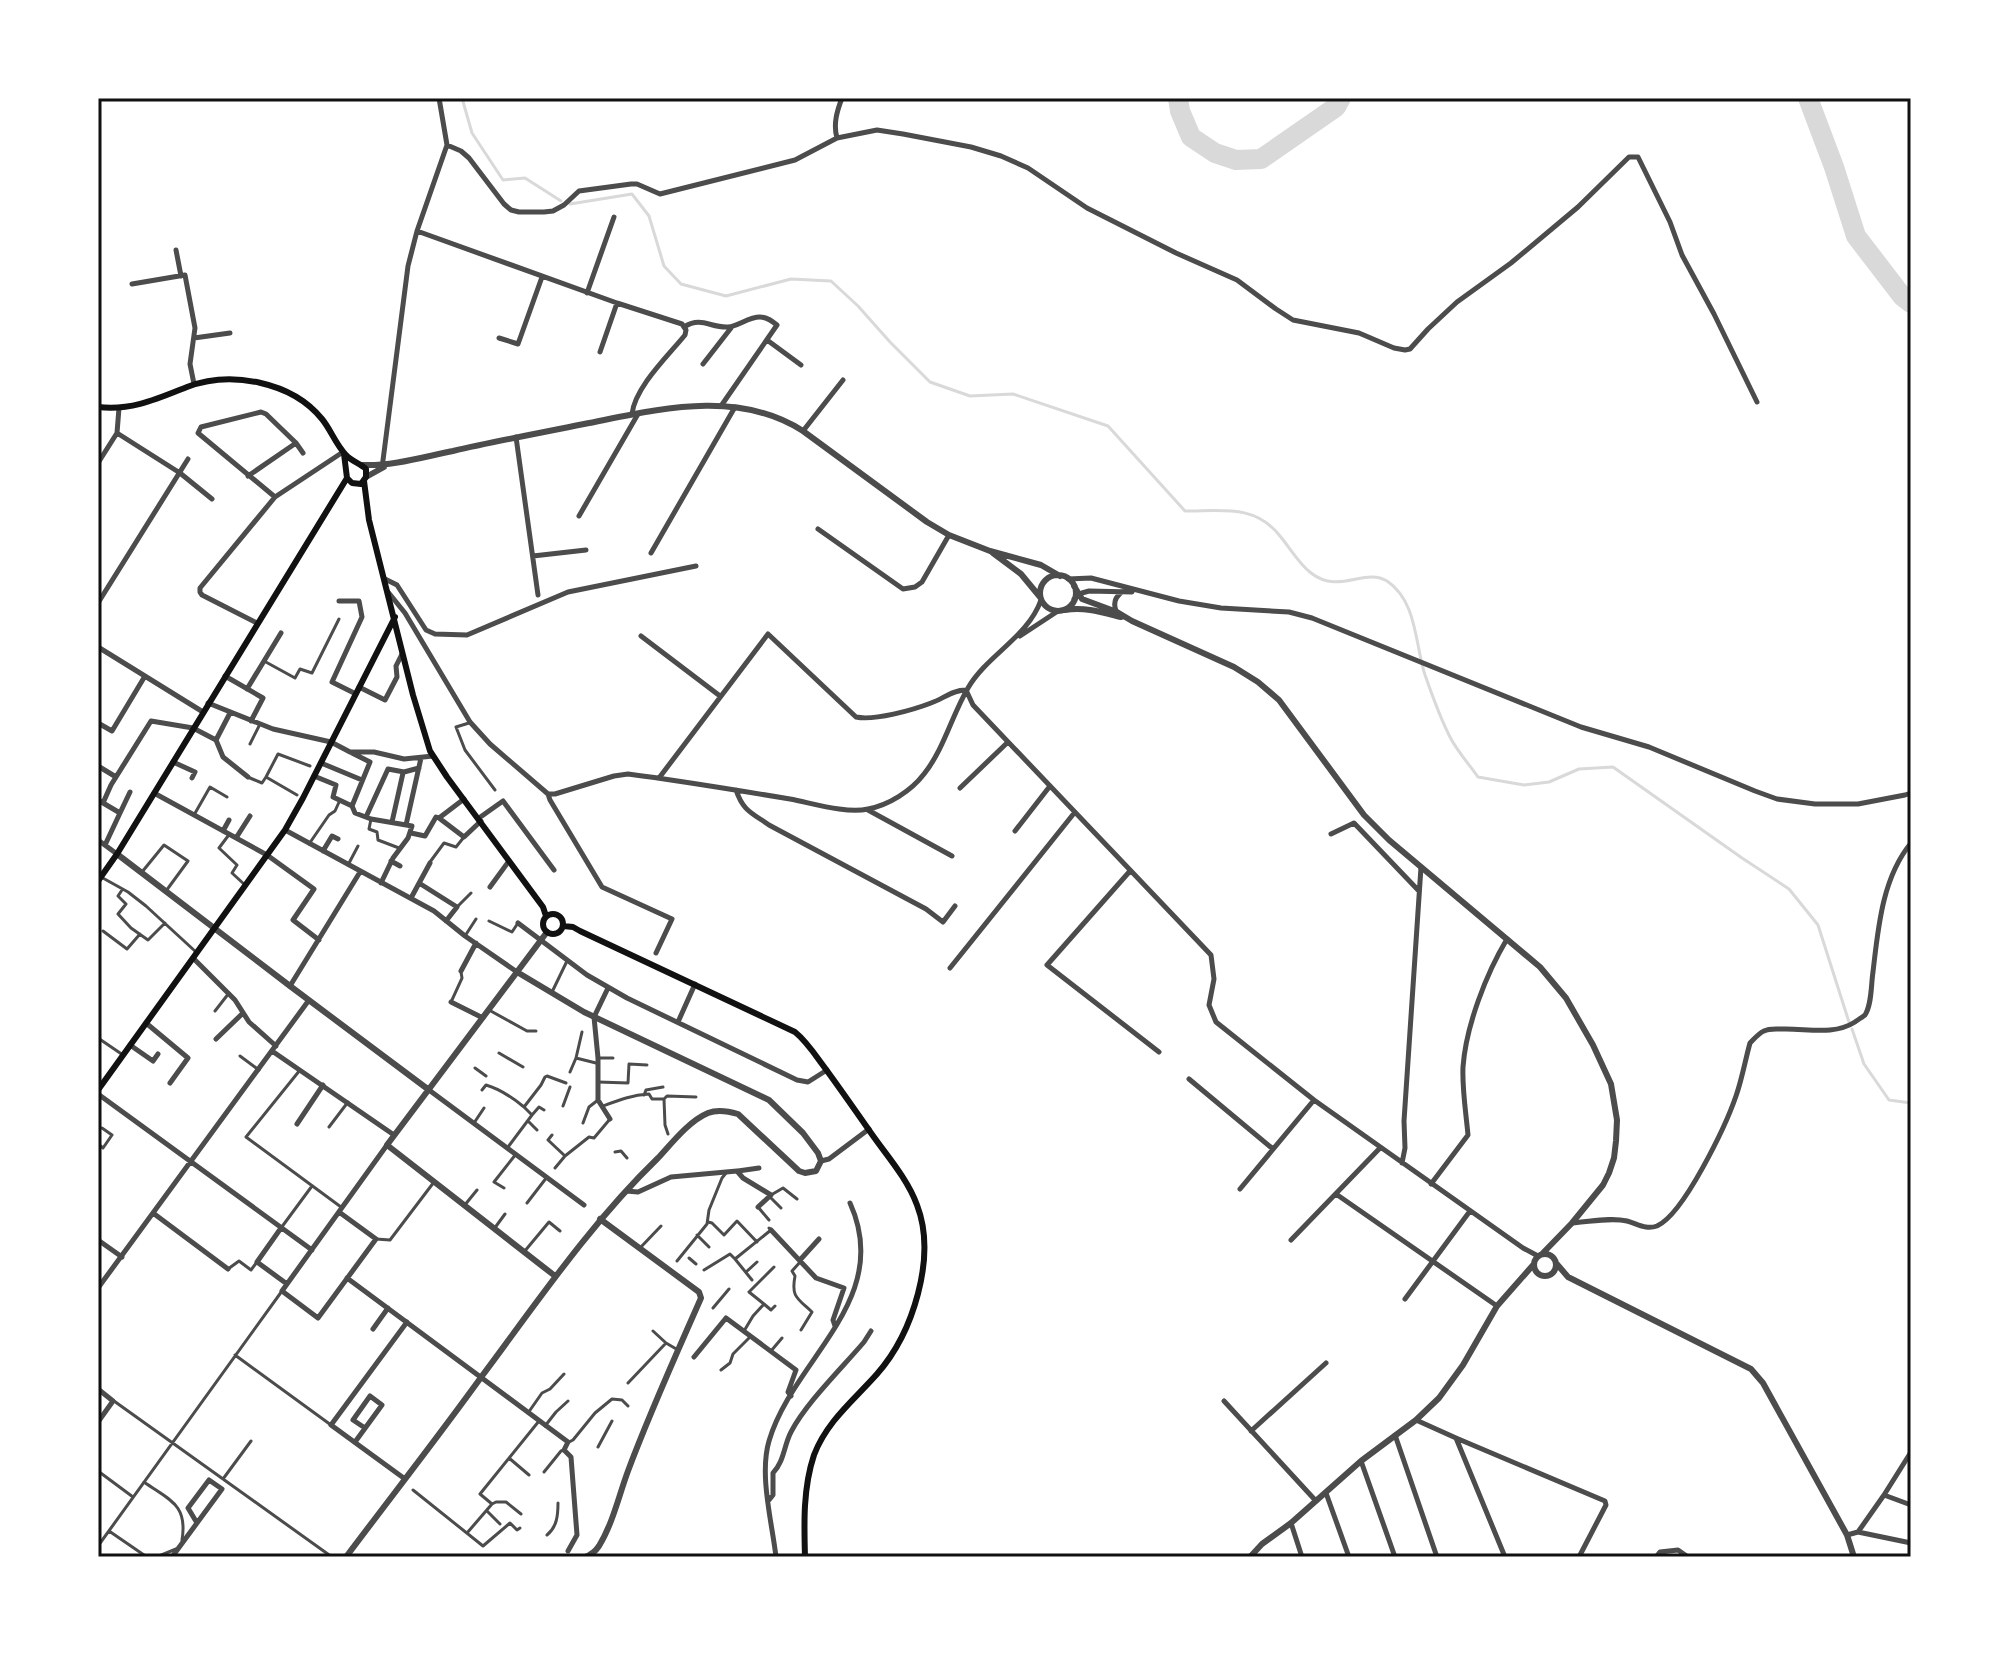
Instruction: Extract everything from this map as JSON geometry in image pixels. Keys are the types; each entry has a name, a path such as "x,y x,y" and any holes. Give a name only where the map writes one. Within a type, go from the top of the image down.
{"main road":[{"path":"98,407 138,406 194,384 240,380 268,385 294,395 309,405 322,418 344,453 347,476 352,483 365,479"},
{"path":"344,453 361,464 367,473 369,520 413,695 433,756 543,907 546,916 542,924 547,932 556,934 562,930 560,916 546,916"},
{"path":"100,875 117,854 347,476 350,466 361,464"},
{"path":"98,1092 285,830 395,617"},
{"path":"563,926 573,927 795,1032 869,1129 902,1176 917,1204 925,1240 923,1277 912,1312 895,1348 879,1372 844,1407 824,1435 815,1455 803,1513 805,1557"}],"street":[{"path":"365,479 384,466 408,266 447,145 439,98"},
{"path":"837,138 835,121 842,98"},
{"path":"447,145 469,158 511,210 530,213 558,209 579,191 587,189 637,184 660,194 695,186 795,160 837,138 877,130 971,147 1028,168 1087,208 1237,280 1293,320 1359,333 1405,350 1410,349 1457,302 1511,263 1578,207 1629,157 1638,157 1670,222 1682,255 1757,402"},
{"path":"587,293 614,217"},
{"path":"417,231 684,327 685,335 638,394 635,414 579,516"},
{"path":"176,250 181,276"},
{"path":"132,284 185,275 195,328 190,364 194,384"},
{"path":"499,338 518,344 542,277"},
{"path":"600,352 617,303"},
{"path":"703,364 732,327 745,320 768,318 777,325 721,406"},
{"path":"684,327 703,321 714,326 732,327"},
{"path":"194,338 230,333"},
{"path":"767,340 801,365"},
{"path":"803,431 843,380"},
{"path":"361,464 384,466 684,405 758,411 784,419 803,431 949,535 990,551 1025,559 1068,579 1091,578 1179,601 1221,608 1289,612 1312,618 1581,727 1649,747 1777,799 1815,804 1858,804 1911,793"},
{"path":"651,553 735,407"},
{"path":"98,463 117,433 119,408"},
{"path":"275,497 198,433 199,430 261,412 303,453"},
{"path":"117,433 180,473 212,499"},
{"path":"516,437 538,595"},
{"path":"248,476 296,443"},
{"path":"257,623 202,595 200,588 275,497 344,453"},
{"path":"98,603 188,459"},
{"path":"818,529 903,589 922,582 949,535"},
{"path":"533,556 586,550"},
{"path":"990,551 1021,574 1048,608 1093,609 1132,621"},
{"path":"385,579 397,585 426,630 450,636 467,635 568,592 696,566"},
{"path":"548,794 628,774 847,809 867,810 891,801 907,791 925,773 951,726 966,690 977,674 1032,620 1044,582 1060,576"},
{"path":"1068,579 1074,586 1076,597"},
{"path":"1012,640 1068,608 1076,597 1089,591 1141,591"},
{"path":"388,592 405,613 470,722 490,744 548,794 602,887 672,919 656,953"},
{"path":"1117,612 1115,600 1122,592"},
{"path":"1076,597 1117,612 1234,667 1279,700 1364,815 1389,840 1540,967 1566,998 1611,1084 1617,1120 1614,1158 1603,1185 1497,1306 1463,1365 1439,1398 1250,1557"},
{"path":"339,601 359,601 362,617 332,682 385,700 397,677 396,666 403,652"},
{"path":"395,617 405,613"},
{"path":"264,661 295,678 300,669 312,673 339,619"},
{"path":"247,689 281,633"},
{"path":"659,778 768,634 856,717 871,719 931,703 957,690 966,690"},
{"path":"641,636 720,696"},
{"path":"98,647 203,712"},
{"path":"98,723 112,731 145,676"},
{"path":"225,676 263,698 251,721"},
{"path":"966,690 973,705 1211,955 1214,979 1209,1005 1216,1022 1314,1100 1537,1259"},
{"path":"208,703 260,724 331,742 370,762 352,806"},
{"path":"216,740 232,714"},
{"path":"120,813 100,802 151,721 193,728 216,740 223,757 248,777 262,783 278,754 310,766"},
{"path":"470,722 456,727 465,750 495,790"},
{"path":"250,744 260,724"},
{"path":"960,788 1008,742"},
{"path":"350,752 374,752 404,759 433,756"},
{"path":"406,825 421,758"},
{"path":"173,762 195,772 192,778"},
{"path":"321,763 362,780"},
{"path":"98,766 116,777"},
{"path":"402,776 419,768"},
{"path":"399,848 378,840 377,832 369,829 368,818 388,769 402,776"},
{"path":"314,776 336,785 333,797 352,806 355,813 412,826 411,833 391,861 381,883"},
{"path":"392,822 402,776"},
{"path":"266,777 297,795"},
{"path":"1015,831 1050,786"},
{"path":"194,815 210,787 227,797"},
{"path":"736,790 740,803 769,825 926,909 943,922 955,906"},
{"path":"105,845 130,792"},
{"path":"154,793 267,855 314,889 293,920 319,940"},
{"path":"411,833 425,836 436,817 439,818 464,799"},
{"path":"309,844 340,800"},
{"path":"411,898 444,843 456,847 502,800 554,870"},
{"path":"867,810 952,856"},
{"path":"950,968 1075,812"},
{"path":"245,885 232,873 237,865 219,848 250,816"},
{"path":"439,818 464,837"},
{"path":"229,820 230,834"},
{"path":"1331,834 1354,823 1419,891"},
{"path":"285,830 411,898 551,994 769,1100 803,1133 821,1161 816,1171 799,1171 738,1114 722,1110 705,1114 688,1128 600,1219 346,1557"},
{"path":"323,851 332,836 338,839"},
{"path":"98,840 584,1205"},
{"path":"1572,1223 1616,1220 1647,1228 1659,1225 1678,1208 1692,1187 1724,1125 1736,1096 1750,1043 1764,1030 1799,1028 1824,1031 1850,1025 1865,1015 1885,895 1900,856 1911,843"},
{"path":"142,872 164,845 188,861 166,891"},
{"path":"348,865 358,846"},
{"path":"490,887 510,860"},
{"path":"391,861 400,866"},
{"path":"1402,1163 1421,866"},
{"path":"1130,871 1047,965 1159,1052"},
{"path":"290,986 360,872"},
{"path":"100,875 165,923 274,1048 300,1070 394,1135"},
{"path":"419,883 457,907"},
{"path":"122,890 118,896 126,904 118,914 140,934 148,940 165,923"},
{"path":"446,921 471,893"},
{"path":"465,936 476,919"},
{"path":"489,921 512,932 517,925 608,988 797,1080 808,1082 827,1070"},
{"path":"103,931 127,949 140,934"},
{"path":"98,1546 394,1135 547,932"},
{"path":"1431,1184 1468,1135 1463,1067 1474,1013 1507,939"},
{"path":"476,943 461,971 462,978 451,1002 483,1018"},
{"path":"551,994 567,961"},
{"path":"678,1022 695,984"},
{"path":"555,1168 589,1137 594,1138 610,1119 598,1100 594,1017 608,988"},
{"path":"215,1011 229,993"},
{"path":"98,1288 309,1000"},
{"path":"489,1010 527,1031 536,1031"},
{"path":"216,1039 243,1013"},
{"path":"146,1023 188,1058 170,1083"},
{"path":"570,1072 582,1032"},
{"path":"98,1038 123,1055"},
{"path":"130,1045 153,1061 158,1054"},
{"path":"499,1053 523,1067"},
{"path":"240,1056 259,1070"},
{"path":"576,1058 598,1061 613,1058"},
{"path":"598,1082 628,1083 629,1064 647,1065"},
{"path":"475,1068 486,1076"},
{"path":"300,1070 246,1137 376,1239 390,1240 434,1182"},
{"path":"524,1107 545,1077 566,1083"},
{"path":"1189,1079 1273,1149"},
{"path":"297,1124 323,1085"},
{"path":"482,1090 486,1085 493,1087 512,1097 532,1115"},
{"path":"563,1106 570,1087"},
{"path":"644,1095 646,1090 663,1087"},
{"path":"98,1092 312,1250"},
{"path":"603,1106 625,1097 649,1094 652,1099 696,1097"},
{"path":"664,1099 668,1134"},
{"path":"583,1123 589,1107 598,1100"},
{"path":"1240,1189 1314,1100"},
{"path":"329,1127 348,1102"},
{"path":"508,1147 539,1107 544,1110"},
{"path":"474,1123 484,1108"},
{"path":"528,1121 537,1130"},
{"path":"98,1144 103,1148 112,1135 102,1128"},
{"path":"821,1161 829,1159 869,1129"},
{"path":"552,1135 548,1140 565,1156"},
{"path":"387,1145 555,1276"},
{"path":"1291,1240 1380,1148"},
{"path":"615,1152 621,1151 627,1158"},
{"path":"504,1188 494,1182 516,1154"},
{"path":"625,1190 638,1192 671,1177 759,1168"},
{"path":"737,1171 781,1208"},
{"path":"677,1261 708,1222 709,1210 726,1173"},
{"path":"527,1203 548,1176"},
{"path":"153,1213 228,1269 239,1261 251,1270 312,1186"},
{"path":"769,1220 758,1207 770,1196 783,1188 797,1199"},
{"path":"464,1206 477,1190"},
{"path":"1336,1194 1497,1306"},
{"path":"776,1557 766,1469 768,1445 775,1423 848,1306 855,1288 861,1249 858,1220 850,1203"},
{"path":"1405,1299 1470,1211"},
{"path":"494,1229 505,1214"},
{"path":"590,1556 609,1526 628,1471 701,1298 699,1292 600,1219"},
{"path":"708,1222 724,1235 737,1221 757,1242"},
{"path":"524,1252 549,1222 560,1231"},
{"path":"640,1248 661,1226"},
{"path":"735,1259 770,1229 816,1278 844,1288 833,1320 835,1326"},
{"path":"697,1235 709,1247"},
{"path":"282,1291 318,1318 376,1239"},
{"path":"801,1330 812,1312 795,1297 795,1276 792,1271 819,1239"},
{"path":"98,1240 122,1257"},
{"path":"1518,1281 1553,1272 1555,1242"},
{"path":"1537,1259 1547,1253 1568,1277"},
{"path":"704,1270 730,1254 752,1280"},
{"path":"689,1258 696,1264"},
{"path":"1537,1259 1537,1272 1568,1277 1751,1369 1763,1383 1847,1535 1854,1557"},
{"path":"257,1262 287,1284"},
{"path":"746,1272 757,1262"},
{"path":"774,1267 749,1292 771,1310 775,1306"},
{"path":"347,1278 545,1426 570,1441"},
{"path":"713,1308 729,1289"},
{"path":"744,1331 764,1304"},
{"path":"373,1329 388,1308"},
{"path":"694,1357 726,1318 796,1370 788,1392 791,1396"},
{"path":"331,1425 407,1322"},
{"path":"653,1331 678,1350"},
{"path":"769,1500 773,1495 773,1473 778,1468 791,1432 871,1331"},
{"path":"721,1370 751,1336"},
{"path":"771,1351 782,1338"},
{"path":"628,1383 666,1343"},
{"path":"235,1355 405,1479"},
{"path":"1251,1431 1326,1363"},
{"path":"528,1413 542,1393 564,1374"},
{"path":"98,1389 332,1557"},
{"path":"355,1442 382,1405 370,1396 353,1420 365,1428"},
{"path":"544,1472 595,1413 612,1399 622,1400 628,1406"},
{"path":"98,1422 113,1401"},
{"path":"545,1426 568,1401"},
{"path":"1224,1401 1317,1502"},
{"path":"1416,1420 1605,1501 1606,1505 1579,1557"},
{"path":"492,1504 480,1494 539,1421"},
{"path":"598,1447 612,1421"},
{"path":"1395,1435 1437,1557"},
{"path":"1456,1438 1505,1557"},
{"path":"223,1479 251,1441"},
{"path":"564,1450 571,1457 577,1535 568,1551"},
{"path":"1858,1532 1911,1452"},
{"path":"509,1458 529,1475"},
{"path":"1361,1461 1395,1557"},
{"path":"98,1471 133,1497"},
{"path":"172,1557 181,1545 222,1489 209,1480 188,1508 197,1523"},
{"path":"109,1531 146,1556 166,1554 181,1545 184,1527 181,1513 175,1504 144,1482"},
{"path":"413,1490 483,1546 502,1526 510,1523 517,1530 520,1528"},
{"path":"1326,1493 1349,1557"},
{"path":"1884,1495 1911,1505"},
{"path":"467,1533 496,1502 506,1502 521,1514"},
{"path":"547,1535 556,1520 558,1503"},
{"path":"487,1511 502,1526"},
{"path":"1291,1523 1302,1557"},
{"path":"1847,1535 1858,1532 1911,1543"},
{"path":"1656,1557 1660,1552 1674,1550 1688,1557"}],"waterway":[{"path":"462,98 472,133 503,180 525,178 561,201"},
{"path":"1178,98 1191,137 1215,153 1236,160 1261,159 1336,107 1341,98"},
{"path":"1808,98 1856,236 1902,296 1911,303"},
{"path":"570,204 632,194 649,216 664,266 681,284 726,296 791,279 831,281 930,382 970,396 1013,394 1108,426 1185,511 1225,510 1260,519 1280,536 1311,573 1321,579 1342,582 1370,577 1387,581 1397,590 1410,611 1425,675 1446,730 1478,777 1524,785 1549,782 1579,769 1613,767 1789,889 1818,925 1849,1022"},
{"path":"1852,1029 1864,1064 1889,1100 1911,1103"}]}
